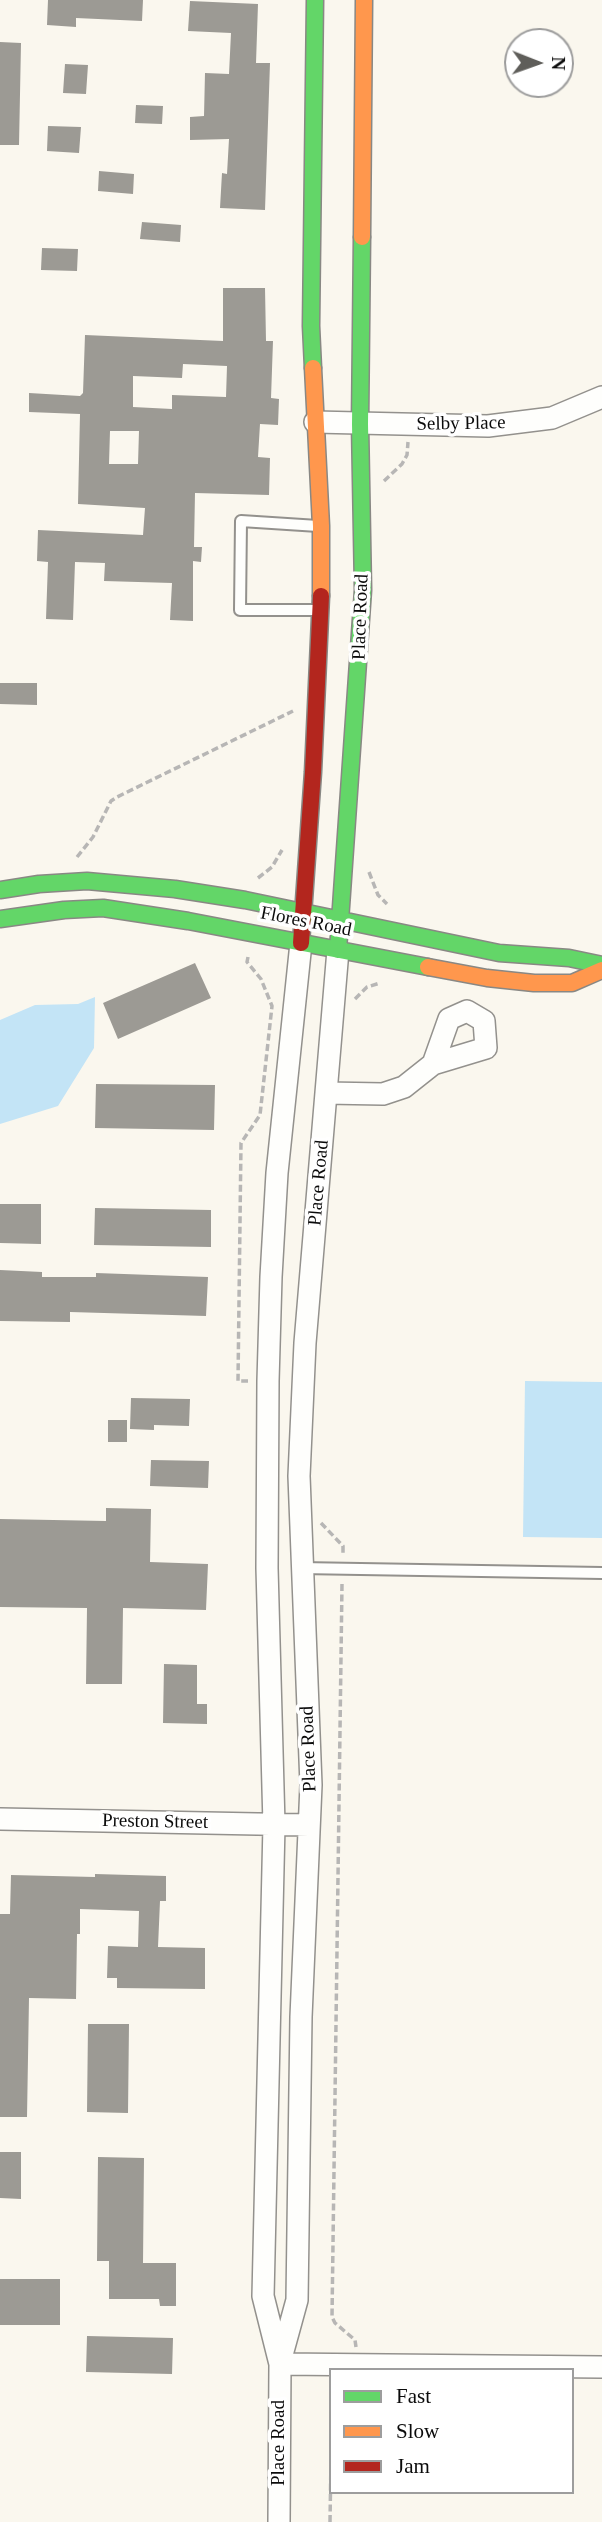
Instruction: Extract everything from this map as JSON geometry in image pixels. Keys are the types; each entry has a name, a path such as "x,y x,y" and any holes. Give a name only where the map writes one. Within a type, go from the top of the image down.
{"street":[{"name":"Place Road","path":"280,2364 262,2296 274,1825 267,1568 271,1277 277,1173 301,943 321,610 321,526 311,326 316,0"},
{"name":"Place Road","path":"279,2522 280,2364 297,2300 301,2017 311,1785 300,1568 299,1476 305,1343 338,950 363,590 360,424 365,0"},
{"name":"Selby Place","path":"315,422 488,426 552,418 602,397"},
{"name":"Flores Road","path":"0,890 87,881 130,883 245,900 499,953 569,957 602,967"},
{"name":"Flores Road","path":"0,919 64,910 103,908 188,921 464,974 534,982 572,983 602,967"},
{"path":"326,1093 383,1094 404,1087 433,1064"},
{"name":"Preston Street","path":"0,1819 309,1825"},
{"path":"280,2364 602,2367"}],"lane":[{"path":"321,526 240,521 240,610 321,610"},
{"path":"300,1568 602,1573"}],"path":[{"path":"74,859 93,837 111,801 298,709"},
{"path":"255,880 272,867 281,853"},
{"path":"367,863 378,895 393,909"},
{"path":"248,957 247,962 261,979 272,1006 260,1115 241,1143 238,1381 249,1381"},
{"path":"354,1006 356,997 367,987 386,982"},
{"path":"315,1517 343,1546 332,2316 335,2323 356,2344"},
{"path":"330,2494 330,2522"}],"water":[{"path":"95,997 94,1048 58,1106 0,1124 0,1020 35,1005 78,1004"},
{"path":"525,1381 602,1382 602,1538 523,1537"}],"building":[{"path":"48,0 143,0 142,21 76,18 76,27 47,25"},
{"path":"190,1 258,4 256,63 270,63 265,210 220,208 222,173 227,174 229,139 190,140 190,117 204,116 205,73 229,74 231,33 188,31"},
{"path":"0,42 21,43 19,145 0,145"},
{"path":"65,64 88,65 86,94 63,93"},
{"path":"136,105 163,106 162,124 135,123"},
{"path":"48,126 81,127 79,153 47,151"},
{"path":"99,171 134,174 133,194 98,191"},
{"path":"142,222 181,225 180,242 140,239"},
{"path":"42,248 78,249 77,271 41,270"},
{"path":"223,288 265,288 266,341 273,341 271,398 279,399 278,425 260,424 258,457 270,458 269,495 195,493 194,547 202,547 201,562 193,561 193,621 170,620 172,583 104,581 105,563 75,562 73,620 46,619 48,562 37,561 38,530 143,535 145,508 78,504 80,414 29,412 29,393 80,396 83,393 85,335 223,341","holes":["183,364 227,366 226,397 172,395 172,409 133,407 133,376 182,378","110,431 139,431 138,464 109,464"]},
{"path":"0,683 37,683 37,705 0,704"},
{"path":"195,963 211,998 118,1039 103,1003"},
{"path":"96,1084 215,1085 214,1130 95,1128"},
{"path":"0,1204 41,1204 41,1244 0,1243"},
{"path":"95,1208 211,1210 211,1247 94,1245"},
{"path":"0,1270 42,1272 42,1277 96,1277 96,1273 208,1277 206,1316 70,1312 70,1322 0,1321"},
{"path":"131,1398 190,1399 189,1426 154,1425 154,1430 130,1429"},
{"path":"108,1420 127,1420 127,1442 108,1442"},
{"path":"151,1460 209,1461 208,1488 150,1486"},
{"path":"106,1508 151,1509 150,1562 208,1564 206,1610 123,1608 122,1684 86,1684 87,1608 0,1607 0,1519 106,1521"},
{"path":"164,1664 197,1665 197,1704 207,1704 207,1724 163,1723"},
{"path":"95,1874 166,1876 166,1901 160,1901 158,1947 205,1948 205,1989 117,1988 117,1978 107,1978 108,1946 138,1947 139,1911 80,1909 76,1999 29,1998 27,2117 0,2117 0,1914 10,1914 11,1875 95,1877"},
{"path":"88,2024 129,2024 128,2113 87,2112"},
{"path":"0,2152 21,2152 21,2199 0,2198"},
{"path":"98,2157 144,2158 143,2263 176,2263 176,2306 160,2306 159,2299 109,2299 109,2261 97,2261"},
{"path":"0,2279 60,2279 60,2325 0,2325"},
{"path":"87,2336 173,2338 172,2374 86,2372"}],"traffic: fast":[{"path":"313,368 311,326 315,0"},
{"path":"338,950 363,590 360,424 362,237"},
{"path":"0,890 87,881 175,889 245,900 499,953 569,958 602,965"},
{"path":"0,919 64,910 103,908 188,921 428,967"}],"traffic: slow":[{"path":"362,237 364,0"},
{"path":"313,368 321,526 321,596"},
{"path":"428,967 534,983 572,983 602,970"}],"traffic: jam":[{"path":"301,943 313,772 321,596"}]}
